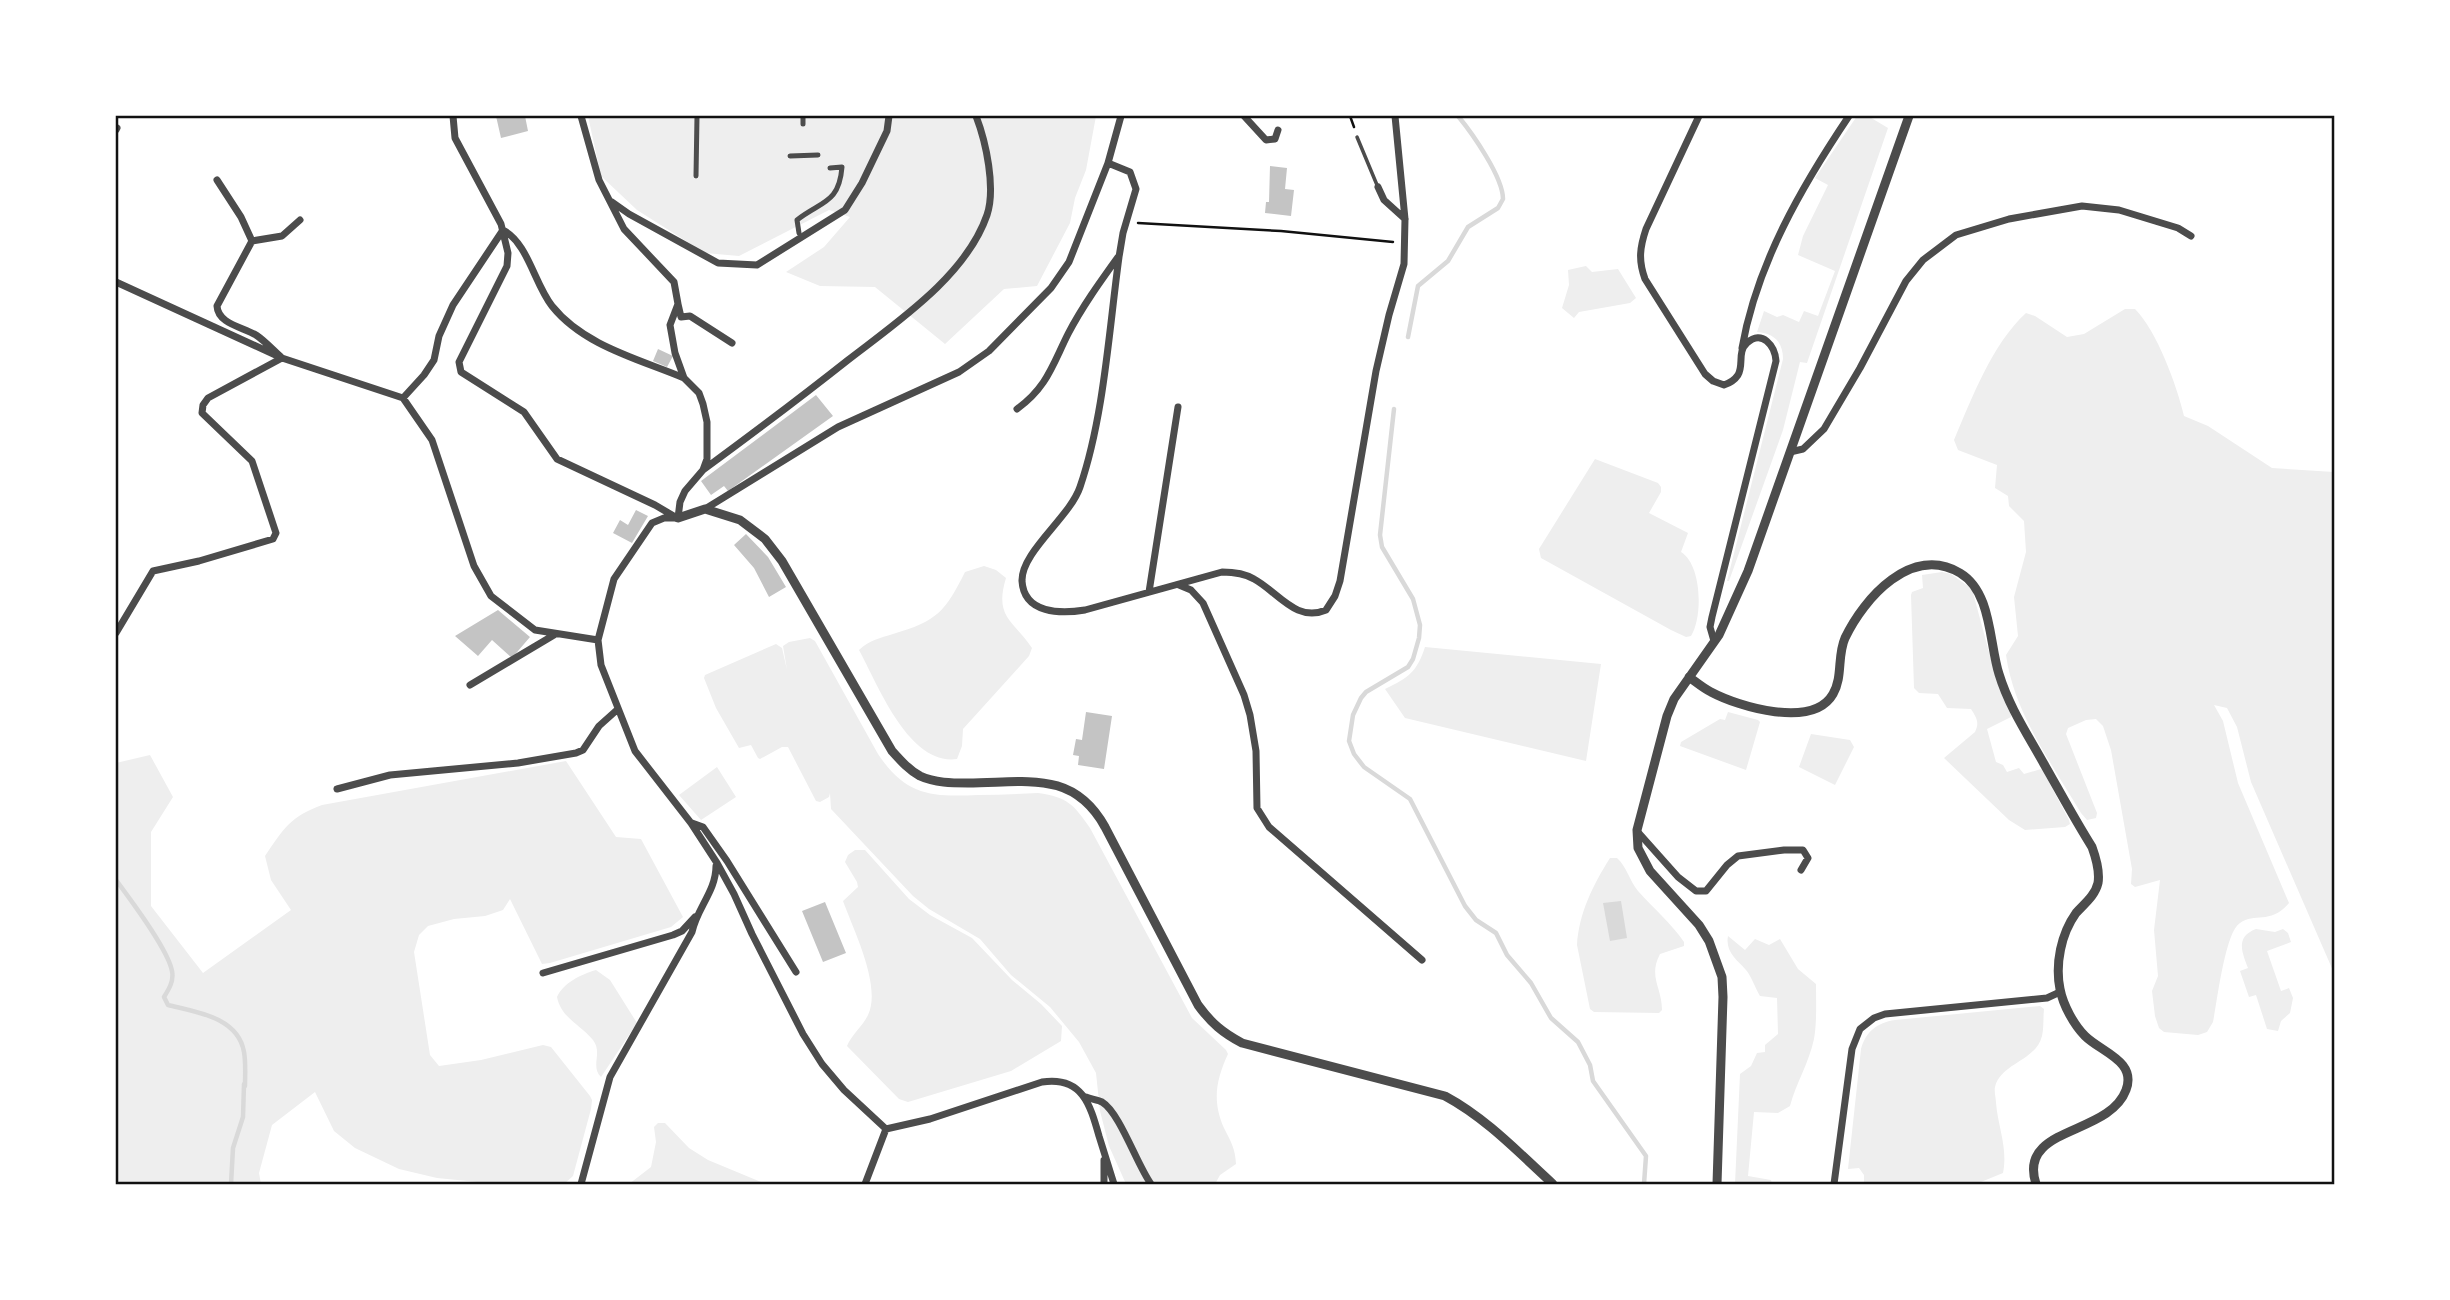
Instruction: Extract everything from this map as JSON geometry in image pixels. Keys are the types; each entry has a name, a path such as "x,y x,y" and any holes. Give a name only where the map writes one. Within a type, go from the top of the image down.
{"street":[{"path":"453,116 455,138 502,230 508,253 507,266 459,362 461,372 524,412 557,459 678,518"},
{"path":"581,116 599,180 624,229 674,282 681,317 690,316 732,343"},
{"path":"696,176 697,116"},
{"path":"803,116 803,124"},
{"path":"609,200 629,214 718,262 757,265 845,210 862,183 887,131 889,116"},
{"path":"678,518 685,491 703,470 790,406 924,300 970,250 988,213 990,168 976,116"},
{"path":"886,1129 844,1090 822,1064 784,998 717,863 691,823 635,751 601,665 598,640 614,579 652,523 705,509 838,427 959,372 982,357 1033,307 1069,262 1108,163 1121,116"},
{"path":"1244,116 1266,140 1275,139 1278,130"},
{"path":"1108,163 1130,172 1136,190 1119,257 1099,404 1088,458 1079,489 1069,509 1028,561 1022,583 1031,602 1041,609 1054,612 1085,610 1222,572 1235,572 1256,580 1300,612 1318,613 1331,605 1340,581 1376,371 1404,264 1405,219 1395,116"},
{"path":"1699,116 1646,229 1641,244 1641,267 1645,279 1705,374 1724,385 1734,380 1739,373 1745,332 1765,268 1793,208 1849,116"},
{"path":"1717,1185 1722,977 1717,959 1699,925 1643,861 1637,830 1667,716 1727,619 1748,571 1909,116"},
{"path":"790,156 818,155"},
{"path":"805,156 805,163"},
{"path":"799,233 797,220 812,209 826,204 835,191 842,167 830,168"},
{"path":"217,180 241,217 252,241"},
{"path":"1378,187 1384,200 1405,219"},
{"path":"1790,452 1803,449 1824,429 1906,281 1923,260 1956,235 2009,219 2082,206 2119,210 2178,228 2191,236"},
{"path":"252,241 282,236 300,220"},
{"path":"502,230 514,236 538,285 553,307 574,327 619,353 684,378 699,393 707,422 703,470"},
{"path":"403,398 434,360 439,336 453,305 502,230"},
{"path":"252,241 217,306 217,312 224,319 257,335 282,358"},
{"path":"1017,409 1033,398 1048,379 1093,290 1119,257"},
{"path":"116,283 282,358 403,398 432,440 474,566 491,596 535,631 598,640"},
{"path":"678,304 670,326 675,353 684,378"},
{"path":"1714,641 1710,627 1714,604 1776,361 1773,347 1764,339 1751,340 1742,348"},
{"path":"116,633 153,571 199,561 273,539 276,533 252,461 202,413 208,398 282,358"},
{"path":"1149,592 1178,407"},
{"path":"705,509 740,520 770,545 782,561 892,751 907,767 920,776 951,783 1042,782 1074,791 1086,800 1105,827 1198,1005 1226,1035 1242,1043 1445,1096 1463,1105 1482,1120 1553,1185"},
{"path":"1689,677 1726,699 1783,713 1811,712 1831,697 1837,685 1845,639 1867,604 1890,579 1908,570 1935,566 1948,567 1971,582 1983,604 2005,691 2092,847 2097,863 2098,883 2094,894 2075,915 2066,932 2059,956 2060,992 2083,1034 2122,1062 2128,1080 2126,1091 2119,1103 2108,1114 2042,1147 2033,1169 2036,1185"},
{"path":"1179,584 1191,590 1203,603 1244,695 1254,734 1256,800 1261,818 1422,960"},
{"path":"470,685 555,635"},
{"path":"337,789 390,775 518,763 576,753 583,750 599,726 618,709"},
{"path":"691,823 703,827 727,861 796,972"},
{"path":"1637,830 1678,877 1696,891 1706,891 1733,859 1746,854 1803,850 1808,858 1801,870"},
{"path":"543,972 682,931 695,917 713,886 717,863"},
{"path":"581,1185 610,1077 678,959 692,932 695,917"},
{"path":"1834,1185 1852,1049 1855,1037 1866,1023 1895,1012 2047,998 2060,992"},
{"path":"886,1129 930,1119 1051,1081 1070,1085 1086,1097 1102,1102 1107,1107 1151,1185"},
{"path":"1086,1097 1114,1185"},
{"path":"865,1185 886,1129"},
{"path":"1104,1149 1104,1185"}],"lane":[{"path":"1357,137 1378,187"}],"path":[{"path":"1349,116 1357,137"},
{"path":"1135,222 1281,231 1397,242"}],"shaded area":[{"path":"588,116 1096,116 1086,170 1075,198 1070,223 1037,286 1004,289 945,344 875,287 820,286 786,272 824,247 850,217 829,210 739,256 705,253 637,210 601,176"},
{"path":"1857,116 1868,116 1888,128 1807,363 1800,362 1783,430 1727,581 1783,359 1779,343 1773,336 1757,332 1764,311 1799,322 1804,311 1818,316 1835,271 1798,255 1803,236 1828,185 1815,178"},
{"path":"1586,266 1592,272 1618,269 1636,298 1630,303 1579,312 1574,318 1562,308 1569,285 1568,270"},
{"path":"2125,309 2135,309 2151,331 2171,375 2184,416 2208,426 2272,468 2334,472 2334,973 2251,782 2237,727 2227,708 2214,705 2223,721 2238,783 2289,903 2275,914 2251,918 2240,923 2235,929 2226,953 2213,1022 2207,1032 2198,1035 2164,1032 2159,1028 2155,1016 2152,991 2158,976 2154,930 2160,880 2135,887 2131,884 2132,869 2111,750 2103,726 2096,719 2086,720 2068,728 2066,734 2097,813 2096,818 2087,820 2047,757 2017,697 2006,655 2018,636 2014,597 2026,552 2024,521 2009,506 2008,496 1995,488 1997,465 1958,450 1954,440 1993,356 2026,313 2067,337 2084,334"},
{"path":"1595,459 1658,483 1661,492 1649,513 1688,533 1681,552 1688,559 1697,579 1699,604 1691,636 1686,637 1671,630 1541,558 1539,549"},
{"path":"984,566 996,570 1006,578 1002,601 1004,610 1032,648 1029,656 963,729 962,746 957,759 940,758 924,750 897,720 859,650 875,640 930,619 952,597 965,572"},
{"path":"1942,572 1951,574 1972,589 1993,667 2011,713 2011,717 1987,729 1996,762 2003,765 2007,772 2019,768 2024,774 2041,769 2069,820 2070,824 2065,827 2025,830 2009,820 1944,758 1975,732 1977,722 1971,709 1947,708 1938,694 1919,693 1914,688 1911,595 1923,588 1922,575"},
{"path":"810,638 815,641 878,754 888,768 910,786 933,794 946,795 1038,793 1057,797 1069,803 1090,828 1192,1018 1228,1054 1218,1082 1217,1100 1220,1118 1232,1145 1236,1164 1220,1175 1215,1184 1126,1184 1109,1146 1100,1111 1096,1073 1079,1042 1050,1007 1011,975 980,939 929,909 913,896 831,809 830,793 829,797 820,802 816,801 788,747 782,747 760,759 751,745 739,748 716,708 705,675 776,644 782,648 787,670 783,646 789,642"},
{"path":"1425,647 1601,664 1586,761 1405,718 1385,689 1411,673 1419,663"},
{"path":"1728,712 1760,722 1746,770 1680,746 1681,742 1720,719 1725,720"},
{"path":"1811,734 1850,740 1854,747 1835,785 1799,767"},
{"path":"150,755 173,797 151,832 151,906 203,973 291,910 271,880 265,856 283,831 302,814 322,805 566,761 616,837 641,839 683,917 671,927 542,964 510,899 503,910 485,916 454,919 428,926 419,935 414,952 430,1055 439,1066 481,1060 543,1045 551,1047 590,1096 591,1109 573,1176 564,1184 498,1184 437,1178 399,1169 355,1148 334,1131 315,1092 272,1125 259,1173 261,1184 116,1184 116,763"},
{"path":"717,767 736,797 701,820 679,795"},
{"path":"855,850 865,850 909,899 930,915 972,938 1062,1026 1061,1041 1011,1071 908,1102 899,1099 847,1046 866,1019 871,1003 869,974 843,901 858,887 845,862 848,855"},
{"path":"1610,858 1617,858 1638,891 1684,942 1684,946 1660,954 1657,962 1655,976 1662,1010 1659,1013 1594,1012 1590,1009 1577,945 1578,933 1588,900"},
{"path":"1621,901 1627,938 1610,941 1603,903"},
{"path":"2256,929 2275,932 2283,929 2288,933 2291,942 2267,951 2281,991 2289,988 2293,998 2290,1013 2281,1021 2278,1031 2267,1029 2256,995 2249,997 2240,971 2248,968 2242,951 2243,941 2249,932"},
{"path":"1728,936 1745,950 1755,939 1769,945 1780,939 1798,969 1816,984 1814,1039 1790,1106 1778,1113 1754,1112 1748,1176 1771,1180 1772,1184 1735,1184 1740,1074 1751,1066 1757,1053 1765,1052 1765,1045 1778,1034 1777,998 1760,996 1748,973 1730,951"},
{"path":"596,970 610,980 637,1023 601,1077 597,1068 596,1045 567,1016 557,997 568,983"},
{"path":"2040,1006 2044,1009 2043,1033 2039,1044 2004,1072 1995,1087 2004,1146 2003,1173 1976,1184 1864,1184 1864,1175 1859,1168 1848,1169 1861,1049 1873,1029 1895,1020"},
{"path":"658,1123 665,1123 689,1148 708,1160 766,1184 629,1184 651,1167 656,1142 654,1127"}],"building":[{"path":"496,116 525,116 528,131 501,138"},
{"path":"1270,166 1287,168 1285,189 1294,190 1291,216 1265,213 1266,202 1269,202"},
{"path":"658,349 673,356 667,367 653,361"},
{"path":"816,395 833,416 728,491 724,486 711,495 701,481"},
{"path":"636,510 648,516 632,543 613,533 620,520 628,525"},
{"path":"746,534 768,557 786,587 769,597 754,568 734,545"},
{"path":"498,610 530,637 512,658 492,640 478,656 455,636"},
{"path":"1086,712 1112,716 1104,769 1078,765 1079,756 1073,755 1076,739 1082,740"},
{"path":"825,902 846,953 823,962 802,911"}],"waterway":[{"path":"1408,337 1418,286 1448,261 1468,227 1498,208 1503,199 1498,179 1458,116"},
{"path":"1394,409 1380,535 1382,547 1413,599 1420,625 1419,638 1408,667 1366,692 1361,698 1353,715 1349,741 1354,754 1364,767 1410,799 1465,906 1476,920 1496,933 1507,955 1531,983 1551,1018 1578,1042 1590,1065 1593,1081 1646,1156 1644,1184"},
{"path":"116,880 148,924 169,962 172,978 164,997 168,1005 214,1018 234,1031 240,1040 245,1056 245,1086 244,1084 243,1117 233,1148 231,1184"}]}
